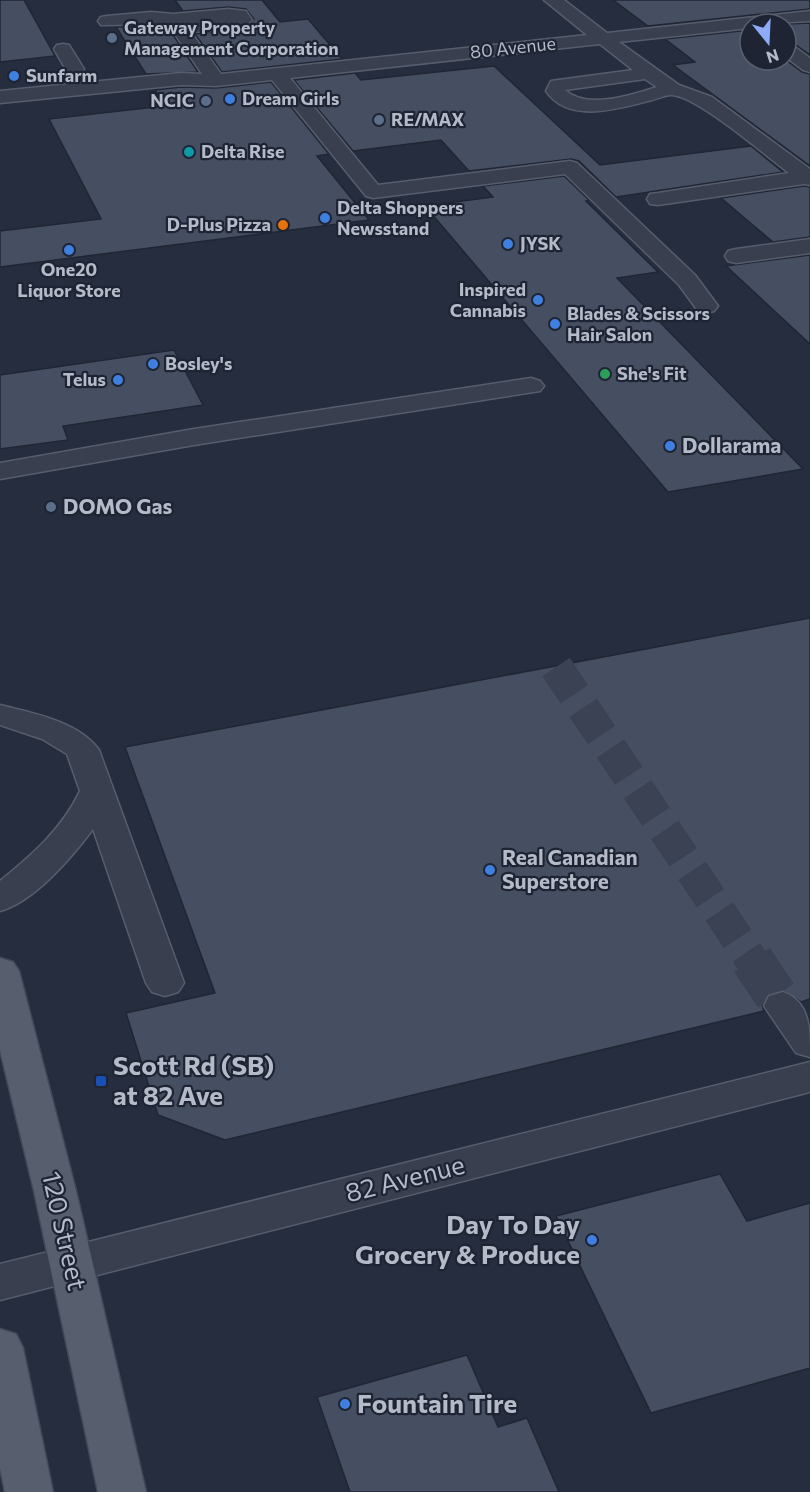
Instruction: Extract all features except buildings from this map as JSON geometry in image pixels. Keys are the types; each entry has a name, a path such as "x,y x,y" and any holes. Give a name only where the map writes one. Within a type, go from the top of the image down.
{"main road":[{"name":"120 Street","path":"0,971 71,1263 123,1492"},
{"path":"0,1348 28,1492"}],"street":[{"path":"553,0 649,73 672,89 705,101 808,178"},
{"path":"107,21 150,17 176,24 216,80"},
{"name":"80 Avenue","path":"0,97 182,79 216,80 738,24"},
{"path":"63,49 87,88"},
{"path":"176,58 199,56"},
{"path":"75,69 97,66"},
{"path":"276,73 373,192 570,167 687,280 706,306"},
{"path":"649,73 558,85 555,91 568,103 588,105 644,98 672,89"},
{"name":"80 Avenue","path":"0,109 189,88 216,80"},
{"path":"658,199 808,178"},
{"path":"736,256 810,246"},
{"path":"0,471 194,437 531,386"},
{"path":"0,715 69,738 82,750 165,983"},
{"path":"0,899 34,873 66,838 91,806 97,790"},
{"name":"82 Avenue","path":"0,1282 810,1077"}],"tunnel":[{"path":"556,667 753,962"},
{"path":"752,960 783,1006"}],"place":[{"name":"Gateway Property Management Corporation","path":"112,38"},
{"name":"Sunfarm","path":"14,76"},
{"name":"Dream Girls","path":"230,99"},
{"name":"NCIC","path":"206,101"},
{"name":"RE/MAX","path":"379,120"},
{"name":"Delta Rise","path":"189,152"},
{"name":"Delta Shoppers Newsstand","path":"325,218"},
{"name":"D-Plus Pizza","path":"283,225"},
{"name":"JYSK","path":"508,244"},
{"name":"One20 Liquor Store","path":"69,250"},
{"name":"Inspired Cannabis","path":"538,300"},
{"name":"Blades & Scissors Hair Salon","path":"555,324"},
{"name":"Bosley's","path":"153,364"},
{"name":"She's Fit","path":"605,374"},
{"name":"Telus","path":"118,380"},
{"name":"Dollarama","path":"670,446"},
{"name":"DOMO Gas","path":"51,507"},
{"name":"Real Canadian Superstore","path":"490,870"},
{"name":"Scott Rd (SB) at 82 Ave","path":"101,1081"},
{"name":"Day To Day Grocery & Produce","path":"592,1240"},
{"name":"Fountain Tire","path":"345,1404"}]}
